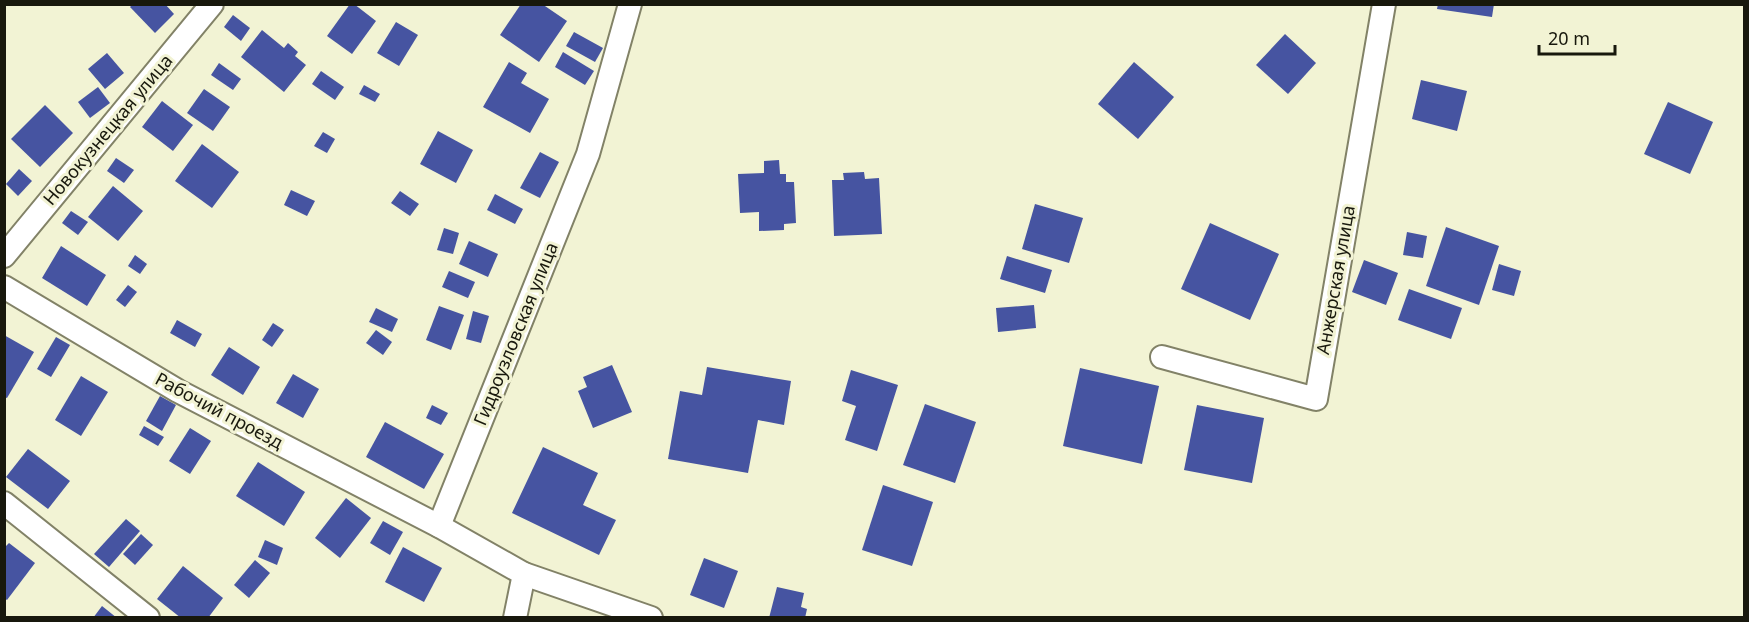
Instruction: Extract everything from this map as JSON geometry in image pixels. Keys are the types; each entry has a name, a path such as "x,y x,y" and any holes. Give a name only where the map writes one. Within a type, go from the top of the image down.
{"street":[{"name":"Новокузнецкая улица","path":"4,256 213,4"},
{"name":"Гидроузловская улица","path":"439,526 588,154 630,4"},
{"name":"Анжерская улица","path":"1162,357 1316,399 1384,4"},
{"name":"Рабочий проезд","path":"4,287 178,391 439,526"},
{"path":"4,503 148,618"},
{"path":"439,526 524,573 651,618"},
{"path":"515,618 524,573"}],"building":[{"path":"133,4 165,4 174,14 155,33 130,7"},
{"path":"350,4 354,4 376,21 352,54 327,36"},
{"path":"521,4 542,4 567,21 539,62 500,35"},
{"path":"1438,4 1494,4 1492,17 1437,9"},
{"path":"233,15 250,28 241,41 224,27"},
{"path":"396,22 418,35 399,66 377,53"},
{"path":"262,30 284,48 288,43 298,52 295,56 306,65 284,92 241,57"},
{"path":"574,32 603,48 595,62 566,46"},
{"path":"1285,34 1316,63 1288,94 1256,65"},
{"path":"563,52 594,71 585,85 555,67"},
{"path":"107,53 124,73 105,89 88,69"},
{"path":"509,62 527,73 521,83 549,99 530,133 483,107"},
{"path":"1134,62 1174,97 1138,139 1098,104"},
{"path":"219,63 241,79 233,90 211,75"},
{"path":"321,71 344,87 335,100 312,84"},
{"path":"1421,80 1467,91 1457,131 1412,119"},
{"path":"364,85 380,94 375,102 359,94"},
{"path":"98,87 110,103 90,118 78,102"},
{"path":"204,89 230,107 213,131 187,113"},
{"path":"162,101 193,125 173,151 142,127"},
{"path":"1668,102 1713,122 1690,174 1644,154"},
{"path":"45,105 73,133 40,167 11,139"},
{"path":"438,131 473,150 456,183 420,164"},
{"path":"323,132 335,139 327,153 314,146"},
{"path":"202,144 239,172 212,208 175,181"},
{"path":"540,152 559,162 540,198 520,188"},
{"path":"116,158 134,170 124,183 107,171"},
{"path":"779,160 780,174 786,174 786,182 794,182 796,223 784,224 784,230 759,231 759,212 740,213 738,174 764,173 764,161"},
{"path":"19,169 32,181 18,196 6,184"},
{"path":"864,172 865,179 879,178 882,234 834,236 832,180 844,180 843,173"},
{"path":"113,186 143,211 118,241 88,217"},
{"path":"291,190 315,201 307,216 284,205"},
{"path":"400,191 419,204 410,216 391,203"},
{"path":"495,194 523,209 515,224 487,210"},
{"path":"1035,204 1083,218 1069,263 1022,249"},
{"path":"71,211 88,222 78,235 62,223"},
{"path":"1210,223 1279,254 1250,320 1181,289"},
{"path":"1446,227 1499,246 1479,305 1426,286"},
{"path":"444,228 459,233 453,254 437,250"},
{"path":"1407,232 1427,236 1423,258 1403,255"},
{"path":"469,241 498,254 488,277 459,264"},
{"path":"61,246 106,275 87,306 42,278"},
{"path":"135,255 147,264 140,274 128,266"},
{"path":"1007,256 1052,270 1045,293 1000,279"},
{"path":"1364,260 1398,273 1386,305 1352,292"},
{"path":"1499,264 1521,271 1514,296 1492,290"},
{"path":"449,271 475,282 468,298 442,287"},
{"path":"128,285 137,292 125,307 116,300"},
{"path":"1409,289 1462,308 1451,339 1398,320"},
{"path":"1034,305 1036,328 998,332 996,308"},
{"path":"439,306 464,315 451,350 426,340"},
{"path":"376,308 398,319 392,332 369,322"},
{"path":"473,311 489,316 481,343 466,339"},
{"path":"177,320 202,334 195,347 170,333"},
{"path":"273,323 284,330 272,347 262,340"},
{"path":"376,330 392,342 383,355 366,343"},
{"path":"4,335 34,352 7,398 4,397"},
{"path":"56,337 70,345 51,377 37,369"},
{"path":"229,347 260,367 243,395 211,375"},
{"path":"612,365 632,412 593,428 578,391 587,387 583,377"},
{"path":"707,367 791,381 784,425 758,420 748,473 668,459 680,391 702,395"},
{"path":"1080,368 1159,386 1142,464 1063,446"},
{"path":"851,370 898,385 877,451 845,440 856,406 842,401"},
{"path":"293,374 319,389 303,418 276,403"},
{"path":"81,376 108,392 81,436 55,420"},
{"path":"160,396 176,405 162,431 146,421"},
{"path":"925,404 976,422 955,483 903,465"},
{"path":"432,405 448,413 441,425 426,418"},
{"path":"1197,405 1264,418 1252,483 1184,470"},
{"path":"385,422 444,454 424,489 366,457"},
{"path":"144,426 164,437 158,446 139,435"},
{"path":"190,428 211,441 190,474 169,461"},
{"path":"543,447 598,473 583,505 616,520 599,555 512,513"},
{"path":"28,449 70,481 48,509 6,477"},
{"path":"258,462 305,492 284,526 236,496"},
{"path":"883,485 933,502 912,566 862,550"},
{"path":"346,498 371,518 340,558 315,538"},
{"path":"126,519 140,531 109,567 94,554"},
{"path":"383,521 403,532 390,555 370,543"},
{"path":"141,534 153,545 135,565 123,554"},
{"path":"265,540 283,548 277,565 258,557"},
{"path":"9,543 35,563 7,600 4,598 4,548"},
{"path":"403,547 442,568 424,602 385,582"},
{"path":"704,558 738,571 724,608 690,595"},
{"path":"255,560 270,573 249,598 234,585"},
{"path":"183,566 223,598 208,618 181,618 157,599"},
{"path":"777,587 804,593 801,607 807,609 805,618 769,618"},
{"path":"102,606 117,618 93,618"}]}
